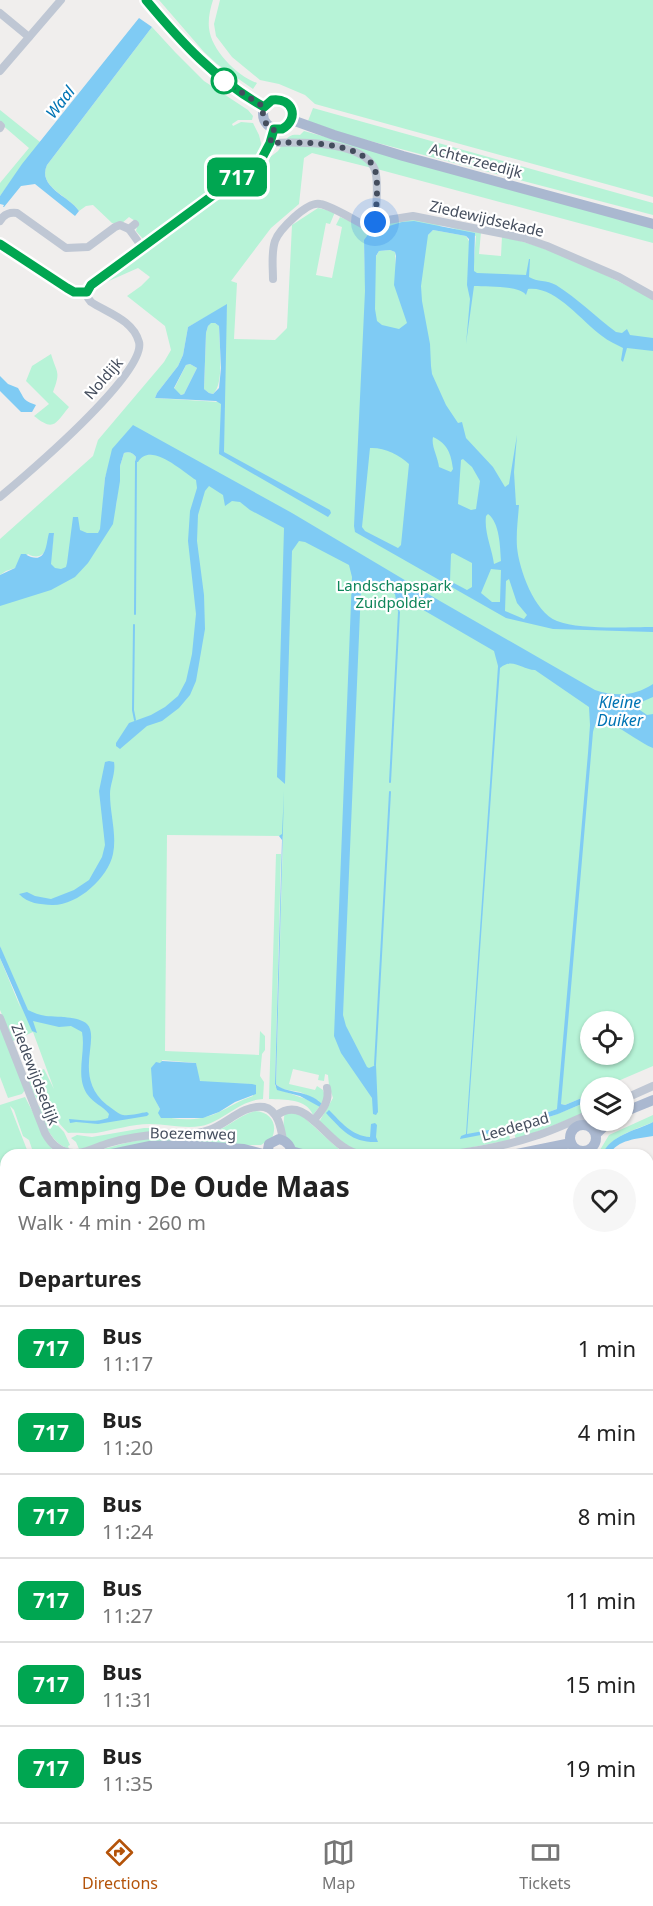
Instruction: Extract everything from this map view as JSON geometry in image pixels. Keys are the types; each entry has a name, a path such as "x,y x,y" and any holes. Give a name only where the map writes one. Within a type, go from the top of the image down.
{"main road":[{"path":"146,0 196,57 243,94 264,107"},
{"path":"272,100 282,100 291,108 292,120 282,129 274,129 262,116 264,107 272,100"},
{"name":"Achterzeedijk","path":"292,120 403,156 653,224"},
{"path":"634,1108 653,1100"},
{"path":"571,1138 578,1125 580,1126"},
{"path":"589,1149 595,1143 593,1131"},
{"path":"533,1149 545,1143 571,1138"},
{"path":"571,1138 576,1149"},
{"name":"Boezemweg","path":"136,1149 181,1145 244,1149 272,1147"},
{"path":"272,1147 290,1146 290,1149"}],"street":[{"path":"0,71 61,0"},
{"path":"0,13 29,37"},
{"path":"87,292 91,285 261,160 274,129"},
{"path":"270,143 322,143 345,149 370,161 376,174 375,222"},
{"name":"Ziedewijdsekade","path":"273,279 273,248 278,236 295,217 313,204 322,204 366,226 375,222 413,216 524,238 619,277 653,296"},
{"path":"0,221 10,212 17,213 66,248 88,247 115,226 132,226 142,247"},
{"name":"Noldijk","path":"0,244 74,292 87,292 91,302 130,326 139,342 138,356 125,377 51,453 0,497"},
{"name":"Ziedewijdsedijk","path":"0,1018 45,1133 57,1149"},
{"path":"634,1095 653,1086"},
{"path":"314,1120 326,1104 329,1096 327,1088"},
{"name":"Ziedewijdsedijk","path":"91,1149 131,1138 164,1134 199,1134 222,1125 240,1112 255,1107 266,1107 277,1119"},
{"path":"272,1147 277,1119 282,1111 294,1108 314,1120 344,1149"},
{"name":"Leedepad","path":"485,1149 537,1136 580,1118"},
{"path":"0,1781 0,1822"}],"green space":[{"path":"159,0 213,0 209,25 215,45 226,61 241,75 257,83 253,89 204,52"},
{"path":"220,0 653,0 653,197 315,104 305,95 279,84 260,80 232,57 216,36 214,24"},
{"path":"152,27 204,81 248,110 253,116 252,120 238,120 232,124 233,126 241,122 253,123 263,151 224,183 143,239 136,231 138,223 129,217 121,224 112,223 93,205 86,206 79,211 55,191 46,179 45,173 47,165"},
{"path":"313,108 653,203 653,215 347,135 308,121"},
{"path":"0,110 40,142 0,196 0,183 29,148 0,123"},
{"path":"304,131 653,227 653,243 377,169 365,155 285,141 290,136 300,135"},
{"name":"Landschapspark Zuidpolder","path":"282,145 318,146 353,154 372,168 312,153 304,158 299,204 271,228 231,281 237,283 234,339 275,340 287,328 292,225 318,208 335,212 330,224 326,223 316,275 332,278 342,227 336,225 340,217 371,229 400,220 413,219 481,232 479,254 501,256 502,236 522,241 561,255 653,299 653,1066 627,1077 580,1077 580,1099 565,1105 561,1104 557,1109 515,1124 542,1120 580,1105 580,1115 516,1140 512,1125 508,1126 510,1140 463,1149 350,1149 319,1122 333,1098 328,1075 325,1074 324,1081 318,1080 319,1075 293,1069 289,1084 315,1090 317,1086 323,1090 326,1098 313,1115 310,1109 300,1103 269,1099 276,854 281,854 275,1086 316,1104 319,1101 300,1092 282,1089 276,1084 283,836 167,835 165,1051 259,1055 260,1031 265,1036 260,1076 264,1082 263,1099 246,1103 217,1120 201,1126 143,1124 96,1133 68,1133 36,1098 26,1077 44,1069 54,1089 33,1032 13,1041 0,1010 0,958 21,1009 0,946 0,594 51,556 54,533 42,555 28,554 15,568 0,575 0,539 93,456 98,440 164,362 171,350 165,326 127,296 150,277 138,268 93,288 278,151","holes":["443,225 476,236 474,260 470,258 470,243 466,236 433,230 396,267 395,252 379,251 365,277 364,240","227,305 219,402 155,398 178,366 183,355 188,327","133,426 157,455 146,454 135,461 134,454 124,453 120,466 116,506 102,517 105,478 110,462","162,1060 196,1063 198,1078 202,1083 252,1084 253,1096 210,1116 196,1119 160,1115 157,1103"]},
{"path":"211,322 219,326 220,352 219,382 213,394 204,389 206,333"},
{"path":"51,354 57,376 53,392 69,407 57,422 50,425 34,416 49,404 26,381 32,366"},
{"path":"190,364 197,368 184,394 181,395 174,389 186,365"},
{"path":"0,1022 25,1090 22,1094 8,1098 0,1077"},
{"path":"25,1097 52,1149 32,1149 29,1140 23,1136 14,1110 10,1106 27,1149 0,1149 0,1105"},
{"path":"36,1103 64,1132 70,1145 69,1149 62,1146 52,1136"},
{"path":"255,1111 269,1116 274,1128 272,1138 261,1145 104,1149 146,1139 206,1135"},
{"path":"297,1111 339,1149 299,1149 295,1147 287,1139 284,1128 285,1112"},
{"path":"653,1115 653,1122 634,1130 634,1124"},
{"path":"156,1128 162,1132 79,1149 71,1138 77,1135 92,1137"},
{"path":"618,1131 631,1131 617,1138 605,1149 601,1149 609,1135"}],"water":[{"path":"139,18 152,27 47,165 45,173 50,185 79,211 75,216 35,184 21,186 3,207 4,205 0,204 0,196 22,164"},
{"path":"414,221 475,233 474,271 477,273 526,275 530,259 529,277 556,285 616,332 622,333 627,329 630,335 653,338 653,351 627,348 623,362 621,360 623,348 604,338 568,306 548,293 528,289 526,295 510,288 474,286 466,344 470,299 467,285 469,239 466,236 433,230 428,235 421,286 432,374 446,405 458,423 462,422 466,438 493,467 505,487 509,484 517,435 514,472 516,505 519,505 517,547 529,589 541,609 557,621 578,626 653,627 653,632 553,629 506,618 355,532 365,291 364,240 370,232 402,222","holes":["379,251 395,252 394,285 407,323 399,329 382,325 377,321 375,309 376,256","433,437 448,450 453,469 451,472 439,467","370,448 386,450 409,464 401,545 398,548 365,531 362,527","463,459 472,467 480,481 476,509 471,510 458,504 461,460","488,514 495,523 499,536 501,561 494,564 486,522","451,554 472,563 472,587 467,590 450,581","491,569 501,570 500,602 492,602 481,593","509,579 517,603 527,615 524,619 505,611 506,581"]},
{"path":"227,304 224,452 330,510 328,517 219,454 221,404 216,401 155,398 178,366 183,355 188,327","holes":["211,323 219,326 221,368 219,388 213,394 204,389 206,333","190,364 197,368 184,394 181,395 174,388 186,365"]},
{"path":"0,376 8,384 18,388 26,400 36,405 32,412 21,412 0,391"},
{"name":"Kleine Duiker","path":"133,425 292,513 595,690 610,694 625,694 639,691 653,684 653,697 639,703 637,708 647,715 653,714 653,748 605,721 598,722 593,732 561,1104 565,1105 580,1099 580,1105 515,1128 515,1124 557,1109 588,753 589,707 535,670 513,664 500,668 467,1134 505,1127 507,1130 460,1139 466,1134 498,666 494,651 413,604 404,605 398,612 395,594 377,583 367,583 361,589 343,1015 346,1026 367,1067 376,1065 378,1112 376,1115 373,1114 372,1098 341,1053 334,1036 352,577 349,565 305,542 299,541 292,551 285,784 277,777 284,528 250,510 240,502 232,501 225,506 223,495 209,486 205,491 198,515 197,541 204,595 205,629 196,681 190,695 179,708 162,721 147,726 120,749 116,743 129,723 165,707 178,696 186,681 192,654 196,614 188,541 190,511 197,488 196,480 158,456 143,456 135,462 134,454 124,453 120,466 113,524 88,563 75,577 51,590 0,606 0,575 15,568 21,554 40,557 45,551 49,533 54,533 51,564 61,569 66,567 67,563 73,517 78,517 80,530 87,533 98,533 105,478 112,449"},
{"path":"105,762 114,762 110,794 114,846 105,872 90,889 71,901 52,905 26,900 19,894 27,892 51,899 74,890 89,880 102,857 105,845 99,791"},
{"path":"284,791 276,1084 316,1099 322,1104 320,1107 300,1096 277,1090 275,1084 282,840 279,836 282,834"},
{"path":"0,946 28,1010 43,1016 67,1017 87,1024 91,1039 89,1071 97,1094 107,1105 121,1114 147,1112 149,1114 147,1116 98,1124 70,1123 69,1119 98,1120 108,1118 109,1114 89,1097 84,1087 81,1072 82,1032 71,1026 59,1027 33,1021 37,1033 32,1031 0,958"},
{"path":"156,1062 196,1063 200,1081 252,1084 256,1085 256,1094 203,1118 161,1118 158,1113 160,1109 153,1096 151,1068"},
{"path":"329,1110 347,1128 364,1136 370,1137 371,1124 375,1123 378,1142 369,1142 349,1135 326,1113"},
{"path":"653,1122 653,1136 634,1139 614,1149 605,1149 617,1138"}],"waterway":[{"path":"135,614 136,462"},
{"path":"390,782 399,612"},
{"path":"134,625 133,710 135,720"},
{"path":"375,1065 390,792"}],"bus line":[{"name":"717","path":"0,244 74,292 87,292 91,285 261,160 266,153 274,129 282,129 292,120 293,114 287,103 277,99 264,107 211,70 196,57 146,0"}],"route":[{"path":"224,81 264,107 262,116 266,124 274,129 270,143 322,143 345,149 370,161 376,174 375,222"}],"water label":[{"name":"Waal","path":"60,102"}]}
